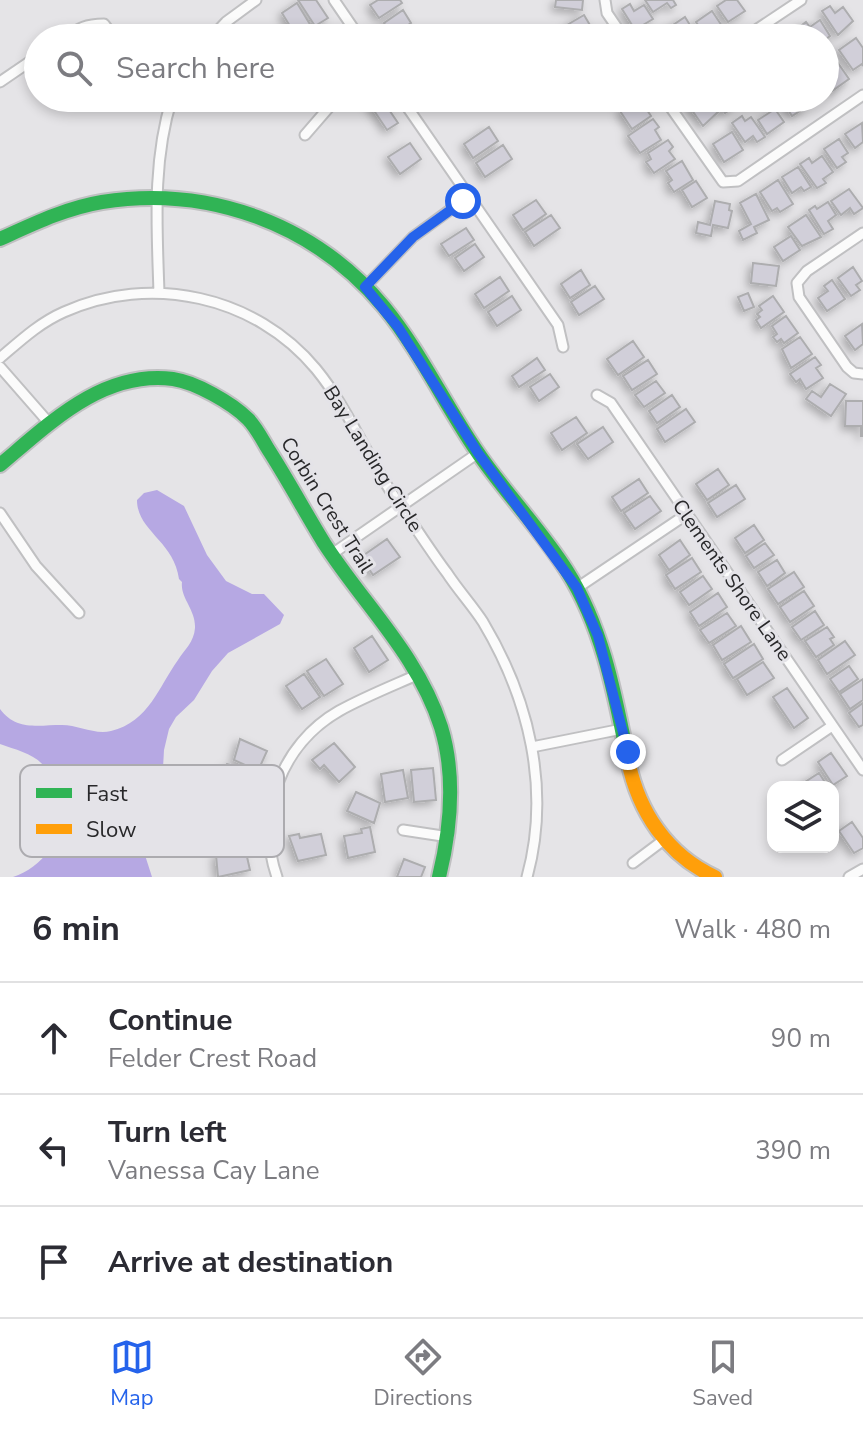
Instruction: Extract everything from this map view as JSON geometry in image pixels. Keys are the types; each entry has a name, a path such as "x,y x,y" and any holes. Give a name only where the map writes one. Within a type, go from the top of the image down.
{"street":[{"path":"224,24 256,0"},
{"path":"334,0 350,24"},
{"path":"605,0 607,13 614,24"},
{"path":"765,24 801,0"},
{"path":"0,82 24,66"},
{"path":"839,112 863,95"},
{"path":"159,293 156,198 158,159 168,112"},
{"path":"305,135 322,112"},
{"path":"411,112 558,325 563,347"},
{"path":"674,112 723,182 738,181 838,112"},
{"path":"365,287 413,237 469,196"},
{"path":"0,239 45,217 86,204 117,199 206,200 253,212 309,239 365,287 398,327 478,453 577,588 598,636 634,785 657,830 678,854 703,873 715,877"},
{"path":"863,233 807,271 797,283 799,297 847,367 854,373 863,374"},
{"name":"Bay Landing Circle","path":"0,358 32,331 61,313 89,302 121,295 159,293 210,300 241,311 274,329 297,348 326,383 381,477 482,621 511,676 530,732 537,778 538,827 527,877"},
{"path":"0,367 49,423"},
{"name":"Corbin Crest Trail","path":"0,465 49,423 100,388 120,380 164,377 190,382 227,401 247,418 332,554 406,652 433,706 449,759 451,800 449,837 439,877"},
{"name":"Clements Shore Lane","path":"597,395 611,403 863,770"},
{"path":"332,554 478,453"},
{"path":"0,513 36,566 79,613"},
{"path":"577,588 687,514"},
{"path":"284,766 304,741 338,712 419,674"},
{"path":"782,760 832,726"},
{"path":"532,747 622,729"},
{"path":"403,830 449,837"},
{"path":"633,863 665,839"},
{"path":"271,857 277,877"},
{"path":"849,877 863,869"}],"shaded area":[{"path":"157,490 184,506 207,555 226,581 252,594 264,594 284,615 280,624 228,653 212,671 194,700 176,717 169,729 163,765 43,765 29,755 0,744 0,709 20,724 68,725 93,731 111,731 135,720 152,702 193,637 195,622 176,566 139,511 137,500 144,493"},
{"path":"146,857 152,877 13,877 42,859"}],"building":[{"path":"298,0 316,0 328,18 314,24"},
{"path":"378,0 400,0 402,3 379,18 370,5"},
{"path":"556,0 583,0 582,10 555,7"},
{"path":"645,0 673,0 676,5 671,8 667,3 653,12"},
{"path":"726,0 737,0 745,11 728,22 717,6"},
{"path":"297,3 310,24 289,24 282,13"},
{"path":"630,4 634,11 644,5 653,19 645,24 631,24 622,9"},
{"path":"830,6 835,13 843,7 853,21 839,34 839,24 831,24 822,11"},
{"path":"403,10 411,23 385,24"},
{"path":"712,11 721,24 697,24"},
{"path":"584,15 589,24 569,24"},
{"path":"685,17 689,24 674,24"},
{"path":"856,38 863,48 863,66 853,70 839,50"},
{"path":"839,64 849,79 839,86"},
{"path":"375,112 391,112 398,123 387,130"},
{"path":"621,112 648,112 651,116 632,129"},
{"path":"693,112 718,112 703,126"},
{"path":"770,112 777,112 784,122 767,134 758,120"},
{"path":"742,116 745,121 751,117 765,137 757,142 753,136 745,142 732,123"},
{"path":"653,119 659,127 655,130 661,140 640,153 628,136"},
{"path":"862,123 863,142 855,148 845,134"},
{"path":"489,127 498,141 473,158 464,144"},
{"path":"732,132 743,150 724,162 713,144"},
{"path":"839,139 848,153 842,157 846,162 837,168 824,149"},
{"path":"668,140 673,147 669,151 675,159 654,173 646,162 651,159 648,153"},
{"path":"410,143 421,159 400,174 388,157"},
{"path":"503,145 512,159 485,177 476,163"},
{"path":"822,156 833,172 823,179 826,183 817,188 800,164 809,158 812,163"},
{"path":"682,161 693,180 674,192 668,183 672,180 666,171"},
{"path":"798,167 811,187 804,191 801,187 792,193 782,177"},
{"path":"778,180 793,204 780,212 777,208 772,211 760,192"},
{"path":"696,181 707,198 692,207 682,190"},
{"path":"849,189 863,208 854,214 850,208 841,215 831,201"},
{"path":"756,194 769,220 754,227 757,233 743,240 739,231 751,224 740,203"},
{"path":"536,200 546,214 523,230 513,215"},
{"path":"715,201 730,204 729,210 732,211 728,228 713,225 711,236 696,233 698,222 710,225"},
{"path":"828,202 836,215 828,221 833,229 824,234 809,210"},
{"path":"551,215 560,228 534,246 525,232"},
{"path":"806,215 821,237 802,246 788,227"},
{"path":"466,228 474,240 449,256 441,244"},
{"path":"791,236 800,250 783,261 774,247"},
{"path":"475,244 484,257 464,271 455,258"},
{"path":"753,263 779,266 776,286 751,283"},
{"path":"853,267 862,281 856,285 860,290 851,296 838,278"},
{"path":"581,270 590,285 570,298 561,284"},
{"path":"500,277 509,291 484,308 475,294"},
{"path":"832,280 845,299 827,311 818,298 828,291 824,286"},
{"path":"595,286 604,299 579,315 571,302"},
{"path":"748,293 754,307 744,311 738,297"},
{"path":"512,296 521,310 497,326 488,312"},
{"path":"773,296 784,312 761,328 756,320 762,310 759,306"},
{"path":"786,316 798,333 784,343 781,339 777,342 772,326"},
{"path":"862,324 863,344 855,350 845,336"},
{"path":"800,337 812,354 791,368 782,349"},
{"path":"633,341 644,357 618,375 607,359"},
{"path":"815,357 821,365 816,368 823,378 806,389 800,379 796,382 790,374"},
{"path":"537,358 545,370 519,387 512,376"},
{"path":"648,360 657,374 632,390 623,376"},
{"path":"550,374 559,387 539,401 530,387"},
{"path":"656,381 665,393 644,407 635,395"},
{"path":"830,384 846,394 831,416 806,399 812,391 821,397"},
{"path":"672,395 680,407 657,423 649,411"},
{"path":"846,401 863,401 863,436 861,426 845,426"},
{"path":"686,409 695,422 665,442 657,429"},
{"path":"576,417 587,433 562,450 551,433"},
{"path":"603,427 613,442 588,459 577,444"},
{"path":"718,469 729,485 707,500 696,484"},
{"path":"639,479 648,493 621,511 612,497"},
{"path":"736,485 745,499 717,517 708,503"},
{"path":"650,496 661,511 635,529 624,513"},
{"path":"754,525 764,540 745,553 735,538"},
{"path":"387,539 400,557 373,575 361,557"},
{"path":"680,540 690,555 669,570 659,555"},
{"path":"765,543 774,555 754,568 746,556"},
{"path":"692,558 701,572 675,589 666,575"},
{"path":"777,560 785,573 767,586 758,572"},
{"path":"794,572 804,587 778,604 768,589"},
{"path":"703,576 712,589 689,605 680,592"},
{"path":"804,591 814,606 790,622 780,607"},
{"path":"718,593 727,607 699,626 690,612"},
{"path":"815,611 824,625 801,640 792,627"},
{"path":"727,613 736,626 709,643 700,630"},
{"path":"741,626 751,642 722,660 713,645"},
{"path":"827,627 834,637 830,639 834,645 816,657 805,641"},
{"path":"372,636 388,660 369,672 354,648"},
{"path":"845,641 855,655 827,674 818,660"},
{"path":"754,644 763,659 733,678 724,664"},
{"path":"326,659 343,684 324,696 307,671"},
{"path":"763,662 774,678 747,695 737,679"},
{"path":"849,666 858,679 839,692 830,679"},
{"path":"304,674 320,697 302,709 286,686"},
{"path":"863,679 863,700 850,709 840,694"},
{"path":"787,688 808,718 794,728 773,697"},
{"path":"863,703 863,725 859,727 849,713"},
{"path":"240,739 267,751 261,765 245,765 234,760"},
{"path":"334,743 355,767 339,782 324,765 320,769 312,760"},
{"path":"831,753 847,776 839,781 830,781 818,762"},
{"path":"433,768 436,800 414,802 411,770"},
{"path":"403,770 408,798 385,802 381,774"},
{"path":"819,773 824,781 807,781"},
{"path":"356,792 380,803 374,823 347,811"},
{"path":"852,822 863,838 863,848 854,853 839,831"},
{"path":"370,827 375,852 348,858 344,836 362,833 361,829"},
{"path":"299,834 300,838 321,834 326,855 298,861 289,836"},
{"path":"216,857 247,857 250,870 218,877"},
{"path":"404,859 425,867 421,877 397,877"}],"traffic: fast":[{"path":"0,239 76,208 142,198 220,206 257,217 293,233 326,253 356,278 397,324 476,450 567,571 599,639 628,760"},
{"path":"0,465 79,403 123,383 148,378 192,384 233,406 248,419 324,543 404,653 431,701 446,746 450,783 449,821 439,877"}],"traffic: slow":[{"path":"628,760 639,797 657,829 683,857 715,877"}],"route":[{"path":"463,201 413,237 365,287 398,327 478,453 577,588 598,636 628,752"}]}
